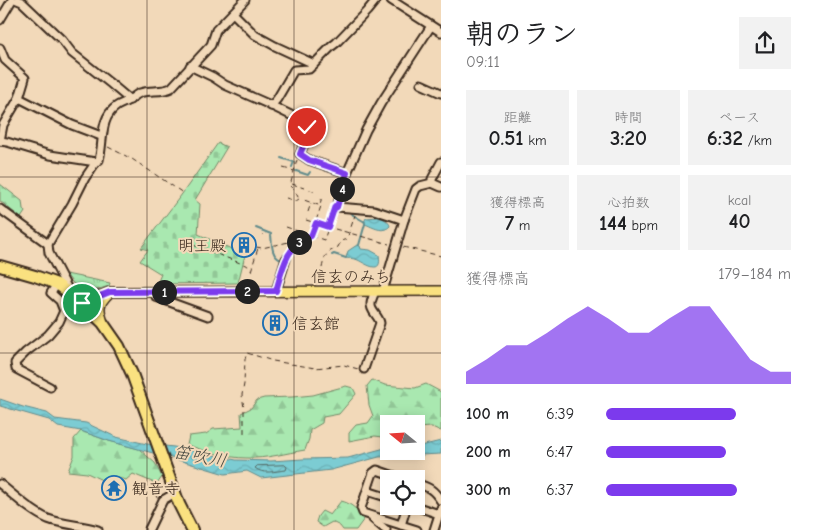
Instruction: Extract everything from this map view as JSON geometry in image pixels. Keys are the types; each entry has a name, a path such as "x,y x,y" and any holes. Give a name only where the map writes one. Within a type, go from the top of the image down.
{"highway":[{"path":"0,266 56,284 70,293 103,323 119,346 132,374 174,489 192,530"}],"main road":[{"name":"信玄のみち","path":"82,303 110,292 441,290"},
{"path":"103,323 99,310 105,296 110,292"}],"street":[{"path":"0,20 12,0"},
{"path":"17,0 22,2 62,40 72,53 130,100"},
{"path":"70,293 49,253 48,244 101,153 101,136 105,122 116,106 130,100 140,92 171,88 211,45 216,30 245,0"},
{"path":"271,106 278,99 294,70 309,69 368,11 376,0"},
{"path":"391,0 441,32"},
{"path":"233,13 255,35 314,64"},
{"path":"404,220 374,210 337,207 347,173 370,123 431,26"},
{"path":"0,48 5,60 25,78 19,98 3,125 0,141 50,155 97,161"},
{"path":"190,66 225,85 303,121 309,132 300,154 309,160 347,173"},
{"path":"421,84 441,93"},
{"path":"19,98 72,126 101,136"},
{"path":"432,183 432,179 441,162"},
{"path":"364,369 380,323 370,304 379,291 393,245 416,189 432,183 441,187"},
{"path":"0,209 48,244"},
{"path":"276,291 286,259"},
{"path":"50,387 16,369 15,363 48,335 59,322 64,311 60,300 51,293 56,284"},
{"path":"155,292 156,298 208,316"},
{"path":"380,471 377,470 373,473 361,508 364,513 417,530"},
{"path":"0,484 34,512 48,519 98,530"},
{"path":"425,486 434,491 441,501"},
{"path":"149,529 163,500 174,489"},
{"path":"367,491 380,495"},
{"path":"425,508 440,511 434,530"},
{"path":"401,525 404,515"},
{"path":"370,516 386,530"}],"path":[{"path":"97,161 105,159 108,147 183,193"},
{"path":"300,154 290,186 301,200"},
{"path":"283,168 294,171"},
{"path":"291,184 316,192"},
{"path":"311,236 322,197"},
{"path":"286,198 320,205"},
{"path":"308,212 311,202"},
{"path":"286,228 324,240 335,206 337,207"},
{"path":"322,268 328,252 338,247 341,241 347,239 355,216"},
{"path":"306,220 329,227"},
{"path":"335,229 441,256"},
{"path":"251,271 257,248 273,246 311,236"},
{"path":"305,238 304,248 310,249"},
{"path":"286,259 296,245 305,238"},
{"path":"193,245 248,266 253,266"},
{"path":"244,433 242,396 247,353 272,361 314,368 344,365 364,369"}],"green space":[{"path":"218,143 227,147 195,200 200,204 198,234 245,255 238,283 157,284 161,274 140,261 148,250 141,248"},
{"path":"0,184 22,201 25,212 21,218 0,201"},
{"path":"66,274 110,283 109,286 85,291 76,286"},
{"path":"372,380 385,385 415,388 426,384 441,392 441,431 432,427 425,427 425,415 380,415 380,437 349,441 349,433 356,425 368,423 373,416 369,405 367,386"},
{"path":"346,386 353,388 356,394 339,414 323,417 322,423 310,430 305,450 261,458 239,458 216,454 187,445 189,436 206,434 213,429 242,427 241,413 251,408 257,400 313,395"},
{"path":"81,431 139,449 155,463 162,477 157,484 133,474 126,480 111,476 104,481 87,473 68,471 74,456 74,439"},
{"path":"341,501 354,507 364,519 356,530 343,530 332,522 323,527 316,522 322,511 330,515"}],"water":[{"path":"378,217 386,220 390,226 381,230 364,222 366,218"},
{"path":"357,245 361,249 370,250 379,255 379,265 373,267 357,259 346,258 348,251"},
{"name":"笛吹川","path":"0,399 47,413 55,419 86,423 116,437 236,460 271,461 348,458 380,449 380,457 331,470 261,478 247,471 225,474 109,441 81,431 58,427 49,420 0,406"},
{"path":"441,441 441,454 425,455 425,445"}],"waterway":[{"path":"281,158 294,162 292,167"},
{"path":"296,171 308,175 310,172"},
{"path":"351,212 365,222"},
{"path":"359,245 365,224"},
{"path":"256,228 271,234 275,256 281,260"},
{"path":"332,255 346,258"}],"place":[{"name":"明王殿","path":"244,245"},
{"name":"信玄館","path":"275,323"},
{"name":"観音寺","path":"114,488"}],"route":[{"path":"82,303 110,292 276,291 290,252 304,238 311,236 316,223 328,227 335,206 337,207 347,173 309,160 300,154 309,132 307,127"}]}
